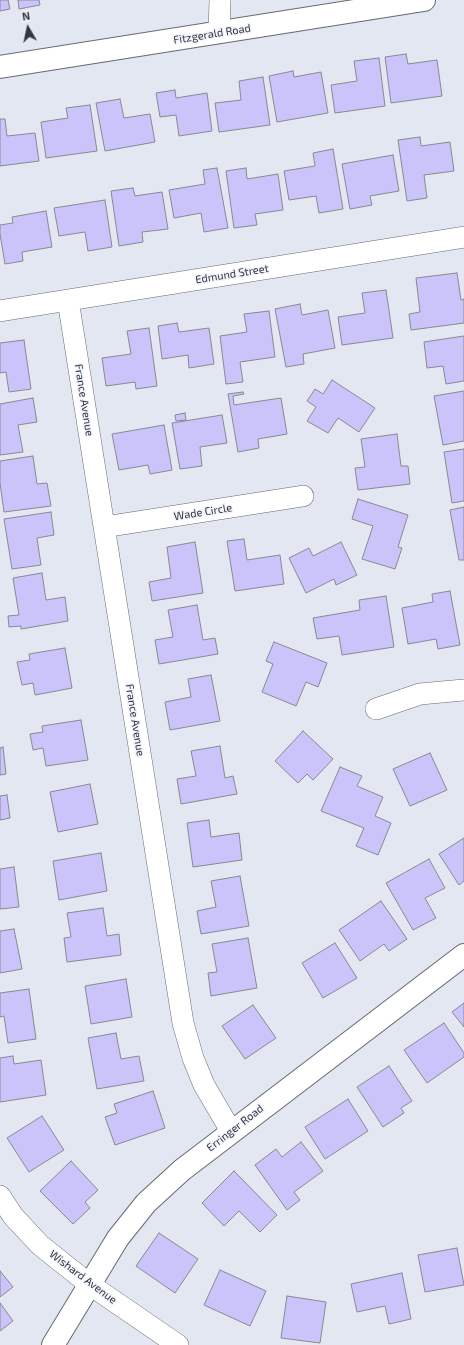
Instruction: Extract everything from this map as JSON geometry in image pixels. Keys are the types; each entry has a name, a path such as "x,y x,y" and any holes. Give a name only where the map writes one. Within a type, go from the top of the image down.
{"street":[{"path":"219,32 220,0"},
{"name":"Fitzgerald Road","path":"0,67 424,0"},
{"name":"Edmund Street","path":"0,311 464,237"},
{"name":"France Avenue","path":"68,300 183,1023 193,1058 204,1085 231,1131"},
{"name":"Wade Circle","path":"104,527 302,496"},
{"path":"376,709 420,694 464,690"},
{"name":"Erringer Road","path":"53,1345 118,1238 146,1203 182,1170 231,1131 464,955"},
{"name":"Wishard Avenue","path":"0,1196 13,1216 40,1244 89,1284 178,1345"}],"building":[{"path":"0,0 8,0 10,9 0,11"},
{"path":"18,0 39,0 40,5 19,9"},
{"path":"406,54 408,64 437,60 442,96 391,103 385,57"},
{"path":"379,58 385,106 335,113 331,85 357,81 354,61"},
{"path":"293,71 294,77 321,72 328,113 277,122 269,76"},
{"path":"263,77 270,125 219,132 215,103 241,100 239,81"},
{"path":"175,90 176,98 207,93 212,131 179,136 176,115 160,117 156,93"},
{"path":"120,99 124,118 150,114 155,142 105,151 96,103"},
{"path":"90,105 97,151 46,158 41,122 68,118 66,108"},
{"path":"0,119 5,119 7,136 35,133 39,161 0,166"},
{"path":"420,137 421,146 450,142 454,171 424,175 427,198 407,201 398,140"},
{"path":"333,149 343,209 319,213 316,196 289,200 284,171 315,166 313,153"},
{"path":"393,155 399,191 370,196 372,205 350,209 342,164"},
{"path":"217,168 228,228 204,232 201,213 174,218 169,190 205,184 203,170"},
{"path":"246,168 247,179 278,174 283,210 255,214 257,225 234,228 226,171"},
{"path":"133,188 135,196 162,192 168,229 142,232 143,242 119,246 111,191"},
{"path":"105,200 112,247 88,251 85,232 59,236 54,208"},
{"path":"46,211 52,247 22,252 23,261 5,264 0,225 13,223 12,217"},
{"path":"457,273 461,300 464,299 464,323 411,330 409,314 420,312 416,278"},
{"path":"386,290 393,338 342,345 338,317 365,313 362,293"},
{"path":"300,304 302,315 328,310 335,348 303,354 304,364 286,367 275,309"},
{"path":"269,311 275,357 240,362 243,382 226,384 220,336 247,332 244,314"},
{"path":"177,323 179,332 209,328 214,364 189,368 188,355 162,359 158,326"},
{"path":"149,328 157,386 136,389 135,382 106,386 102,358 131,354 127,331"},
{"path":"464,336 464,381 446,384 443,366 427,368 424,342"},
{"path":"24,340 31,389 9,392 6,372 0,373 0,343"},
{"path":"332,380 375,408 359,432 338,418 328,433 307,421 316,407 307,401 315,389 323,394"},
{"path":"464,391 464,441 443,445 434,396"},
{"path":"243,392 244,394 233,396 234,405 281,398 287,434 258,439 259,448 238,452 228,394"},
{"path":"33,398 37,422 18,425 23,452 0,455 0,404"},
{"path":"185,413 186,420 176,421 175,415"},
{"path":"222,415 227,443 200,447 202,466 180,469 172,423"},
{"path":"164,425 172,470 150,474 148,465 119,470 112,434"},
{"path":"397,434 401,466 408,466 410,484 358,490 355,468 365,467 361,439"},
{"path":"464,449 464,501 452,503 444,452"},
{"path":"33,456 37,484 47,483 51,506 4,512 0,483 0,461"},
{"path":"358,499 408,515 398,547 402,548 395,569 362,559 373,526 352,519"},
{"path":"464,507 464,560 459,560 450,510"},
{"path":"51,512 54,535 37,538 41,565 12,569 4,519"},
{"path":"244,539 247,560 280,555 284,584 235,591 227,541"},
{"path":"195,542 203,593 152,601 149,582 171,578 167,547"},
{"path":"341,542 357,575 336,585 334,579 306,593 289,558 309,548 313,556"},
{"path":"42,573 46,600 65,597 68,621 21,629 21,626 9,627 8,616 19,615 13,578"},
{"path":"450,591 460,645 438,649 436,639 408,644 402,608 433,602 432,594"},
{"path":"386,596 394,647 342,655 339,636 317,639 313,618 360,610 359,600"},
{"path":"197,605 203,640 215,638 218,654 159,664 155,640 173,637 168,610"},
{"path":"274,642 327,663 318,687 306,682 296,706 262,692 273,664 266,661"},
{"path":"65,648 72,688 35,695 33,683 22,685 17,662 30,660 29,654"},
{"path":"211,675 220,721 170,730 165,702 191,697 188,679"},
{"path":"81,720 88,760 46,766 43,748 33,750 30,734 43,732 42,726"},
{"path":"303,731 333,759 313,780 307,774 298,783 275,761"},
{"path":"220,746 225,778 233,776 237,794 181,804 177,779 196,776 191,751"},
{"path":"3,747 6,774 0,775 0,748"},
{"path":"430,753 447,790 410,806 393,769"},
{"path":"340,767 362,776 357,786 383,797 375,816 391,823 378,855 356,846 364,828 321,811"},
{"path":"90,784 98,824 58,832 50,792"},
{"path":"7,795 10,818 0,820 0,796"},
{"path":"209,820 211,837 239,833 242,860 193,867 187,823"},
{"path":"464,838 464,881 459,885 439,854"},
{"path":"101,853 107,891 59,900 53,861"},
{"path":"429,859 445,888 425,898 436,918 413,930 386,883"},
{"path":"14,867 19,907 0,909 0,869"},
{"path":"240,876 249,926 201,934 197,911 216,907 211,881"},
{"path":"381,901 407,939 389,951 384,944 360,961 339,930"},
{"path":"103,908 107,936 119,934 121,955 67,962 64,938 71,937 67,913"},
{"path":"14,929 22,969 0,973 0,931"},
{"path":"248,938 257,988 211,996 208,973 217,972 212,944"},
{"path":"335,943 357,978 323,998 302,963"},
{"path":"126,979 132,1017 91,1024 85,986"},
{"path":"29,989 36,1039 8,1043 4,1016 0,1017 0,993"},
{"path":"464,1003 464,1027 452,1012"},
{"path":"253,1005 276,1038 245,1059 222,1026"},
{"path":"444,1023 464,1053 464,1057 427,1083 404,1050"},
{"path":"116,1033 121,1059 139,1056 144,1081 97,1089 88,1038"},
{"path":"13,1056 14,1064 41,1060 46,1095 0,1102 0,1058"},
{"path":"389,1066 412,1101 401,1108 404,1113 383,1127 357,1087"},
{"path":"153,1091 165,1128 115,1145 105,1117 117,1113 114,1104"},
{"path":"348,1099 368,1131 325,1159 305,1127"},
{"path":"42,1116 64,1150 29,1172 7,1138"},
{"path":"301,1142 323,1171 294,1192 300,1200 287,1210 255,1165 276,1149 282,1157"},
{"path":"71,1161 98,1190 85,1202 90,1208 73,1224 40,1191"},
{"path":"234,1171 277,1215 260,1232 239,1211 224,1226 202,1203"},
{"path":"159,1233 198,1259 175,1293 136,1266"},
{"path":"457,1248 464,1285 425,1292 418,1255"},
{"path":"220,1270 266,1291 250,1326 204,1305"},
{"path":"0,1271 13,1287 0,1297"},
{"path":"402,1273 411,1319 389,1324 385,1306 357,1312 351,1284"},
{"path":"287,1296 326,1302 320,1343 281,1338"},
{"path":"0,1303 13,1321 0,1331"}]}
